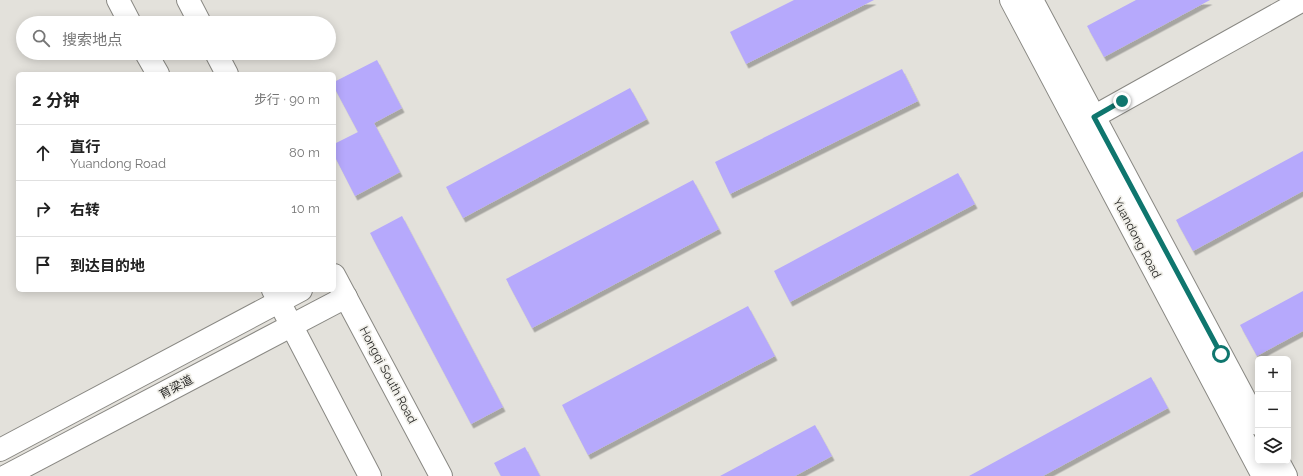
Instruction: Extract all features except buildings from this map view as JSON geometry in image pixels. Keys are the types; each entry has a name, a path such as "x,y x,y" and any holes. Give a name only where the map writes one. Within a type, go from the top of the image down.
{"street":[{"path":"118,0 126,16"},
{"path":"188,0 196,16"},
{"name":"Yuandong Road","path":"1011,0 1086,121 1255,419"},
{"name":"Yuandong Road","path":"1032,0 1086,121 1263,476"},
{"path":"1086,121 1303,0"},
{"path":"150,60 157,72"},
{"path":"220,60 226,72"},
{"name":"Hongqi South Road","path":"336,279 441,476"},
{"path":"0,450 276,296 293,292"},
{"path":"276,296 370,476"},
{"name":"育梁道","path":"6,476 346,297"},
{"path":"1280,464 1286,476"}],"route":[{"path":"1122,101 1094,117 1221,354"}]}
